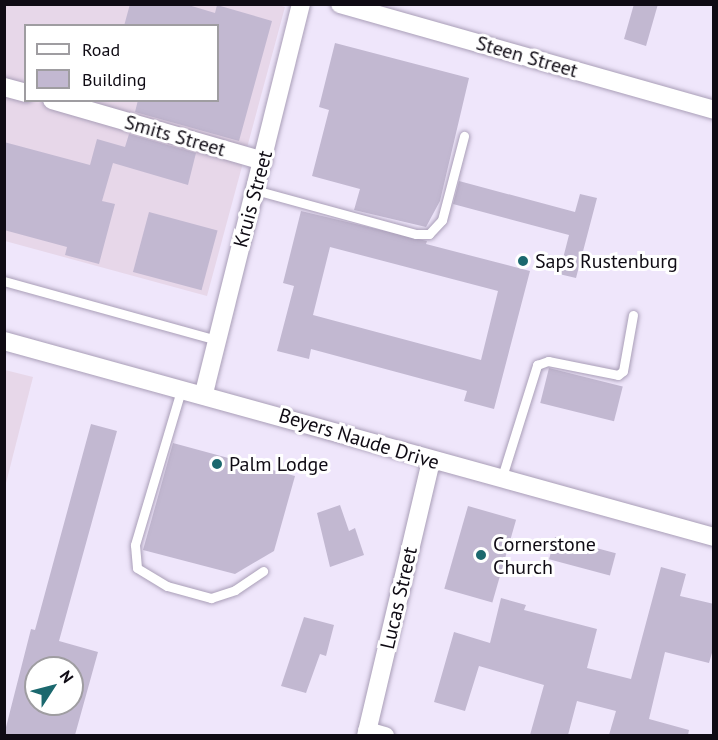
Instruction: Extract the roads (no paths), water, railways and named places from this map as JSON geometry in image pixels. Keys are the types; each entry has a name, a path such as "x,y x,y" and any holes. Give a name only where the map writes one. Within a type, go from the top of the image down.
{"street":[{"name":"Kruis Street","path":"204,393 301,4"},
{"name":"Steen Street","path":"340,4 714,110"},
{"path":"4,87 24,92"},
{"name":"Smits Street","path":"59,102 263,161"},
{"name":"Beyers Naude Drive","path":"4,341 204,393 431,461 714,537"},
{"name":"Lucas Street","path":"372,734 431,461"}],"lane":[{"path":"255,190 429,234 442,220 464,136"},
{"path":"4,281 217,340"},
{"path":"501,480 537,365 548,361 618,375 623,371 633,315"},
{"path":"182,387 135,545 137,568 167,586 211,598 235,590 263,572"}],"place":[{"name":"Saps Rustenburg","path":"523,261"},
{"name":"Palm Lodge","path":"217,464"},
{"name":"Cornerstone Church","path":"481,555"}]}
